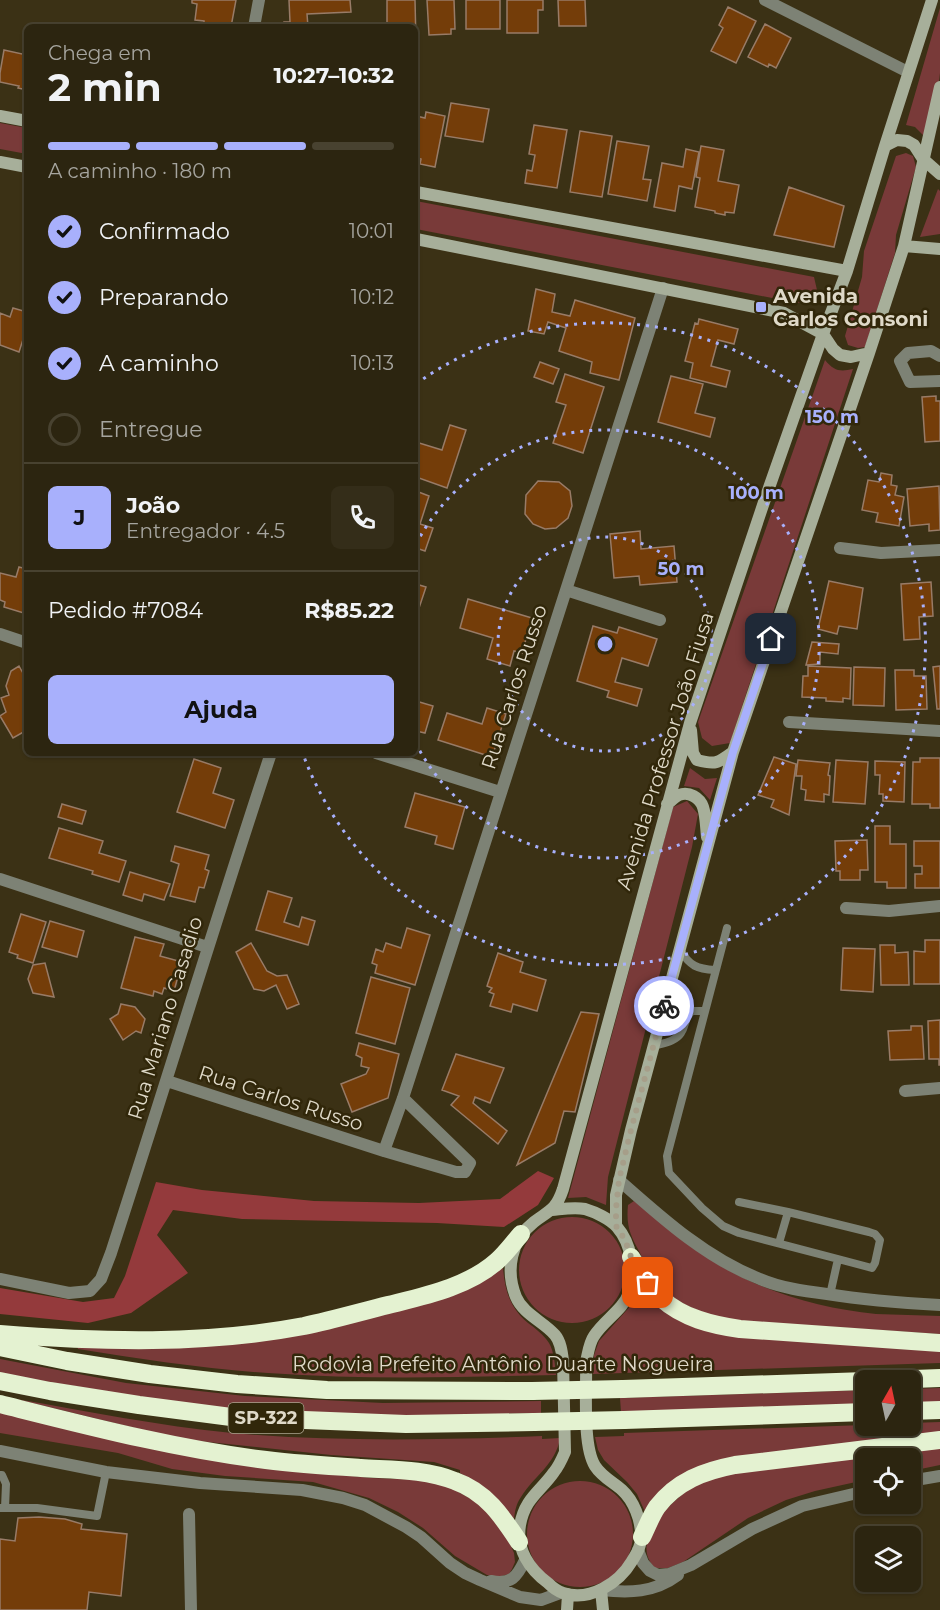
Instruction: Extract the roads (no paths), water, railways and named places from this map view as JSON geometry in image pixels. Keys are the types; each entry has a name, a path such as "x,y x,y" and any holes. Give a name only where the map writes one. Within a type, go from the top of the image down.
{"highway":[{"path":"0,1334 64,1339 168,1340 240,1335 304,1326 416,1298 461,1283 497,1262 521,1234"},
{"path":"631,1257 648,1283 662,1298 694,1318 716,1325 740,1329 940,1343"},
{"name":"Rodovia Prefeito Antônio Duarte Nogueira","path":"0,1347 67,1361 150,1374 237,1384 327,1390 532,1391 855,1381"},
{"path":"921,1379 940,1378"},
{"name":"SP-322","path":"0,1381 50,1391 231,1417 406,1424 855,1412"},
{"path":"0,1404 186,1448 266,1460 433,1474 457,1481 490,1502 522,1551"},
{"path":"921,1411 940,1410"},
{"path":"640,1544 657,1508 674,1490 692,1478 711,1470 735,1465 940,1440"}],"main road":[{"name":"Avenida Professor João Fiusa","path":"521,1234 552,1210 560,1198 690,723 823,334 847,271 932,0"},
{"path":"616,1226 619,1180 733,752 904,246 940,87"},
{"path":"0,116 24,120"},
{"path":"885,146 897,141 907,141 914,145 923,159 940,174"},
{"path":"0,162 24,166"},
{"path":"418,192 847,271"},
{"path":"418,239 784,313 823,334 840,355 851,357 869,353"},
{"path":"904,246 940,249"},
{"path":"690,723 693,753 697,760 718,763 733,752"},
{"path":"667,804 678,795 685,794 692,795 698,800 703,807 708,844"},
{"path":"521,1234 512,1255 510,1273 512,1287 517,1300 556,1336 561,1348 565,1437 565,1452 559,1465 554,1474 529,1500 524,1511 520,1526 522,1551 534,1572 564,1593 583,1594 601,1590 618,1579 627,1569 640,1544 637,1515 632,1502 622,1490 595,1467 589,1454 587,1439 586,1362 588,1352 593,1337 623,1304 629,1293 633,1270 625,1240 616,1226 587,1210 576,1208 552,1210"},
{"path":"601,1590 603,1610"},
{"path":"564,1593 567,1610"}],"street":[{"path":"255,24 259,0"},
{"path":"765,0 908,72"},
{"name":"Rua Carlos Russo","path":"384,1151 663,288"},
{"path":"940,356 931,351 908,353 900,361 910,382 940,381"},
{"path":"840,548 881,553 940,550"},
{"path":"566,590 660,620"},
{"path":"0,634 24,642"},
{"path":"789,722 940,731"},
{"name":"Rua Mariano Casadio","path":"0,1279 69,1293 90,1291 101,1279 167,1081 207,946 270,756"},
{"path":"386,756 500,792"},
{"path":"0,879 207,946"},
{"path":"846,908 889,911 940,906"},
{"name":"Rua Carlos Russo","path":"167,1081 384,1151 456,1172 465,1172 470,1163 403,1098"},
{"path":"905,1091 940,1088"},
{"path":"619,1180 677,1231 728,1264 760,1280 796,1290 871,1301 940,1305"},
{"path":"0,1451 106,1472 200,1483 302,1490 343,1498 375,1510 406,1527 450,1563 480,1580 520,1597 541,1600 564,1593"},
{"path":"921,1479 940,1476"},
{"path":"601,1590 629,1593 652,1588 672,1579 691,1565 753,1529 802,1506 855,1494"},
{"path":"189,1514 191,1610"},
{"path":"640,1544 643,1563 650,1571 658,1575 669,1574 691,1565"},
{"path":"480,1580 502,1583 513,1579 521,1569 522,1551"}],"lane":[{"path":"727,928 667,1156 669,1173 702,1208 723,1226 739,1233 872,1268 875,1263 880,1240 875,1234 739,1202"},
{"path":"680,950 693,966 715,970"},
{"path":"653,1046 672,1040 681,1033 687,1016 692,1011 704,1011"},
{"path":"779,1243 788,1212"},
{"path":"830,1295 838,1259"},
{"path":"0,1475 6,1484 2,1508 37,1508 97,1516 106,1472"}],"place":[{"name":"Avenida Carlos Consoni","path":"761,307"}]}
